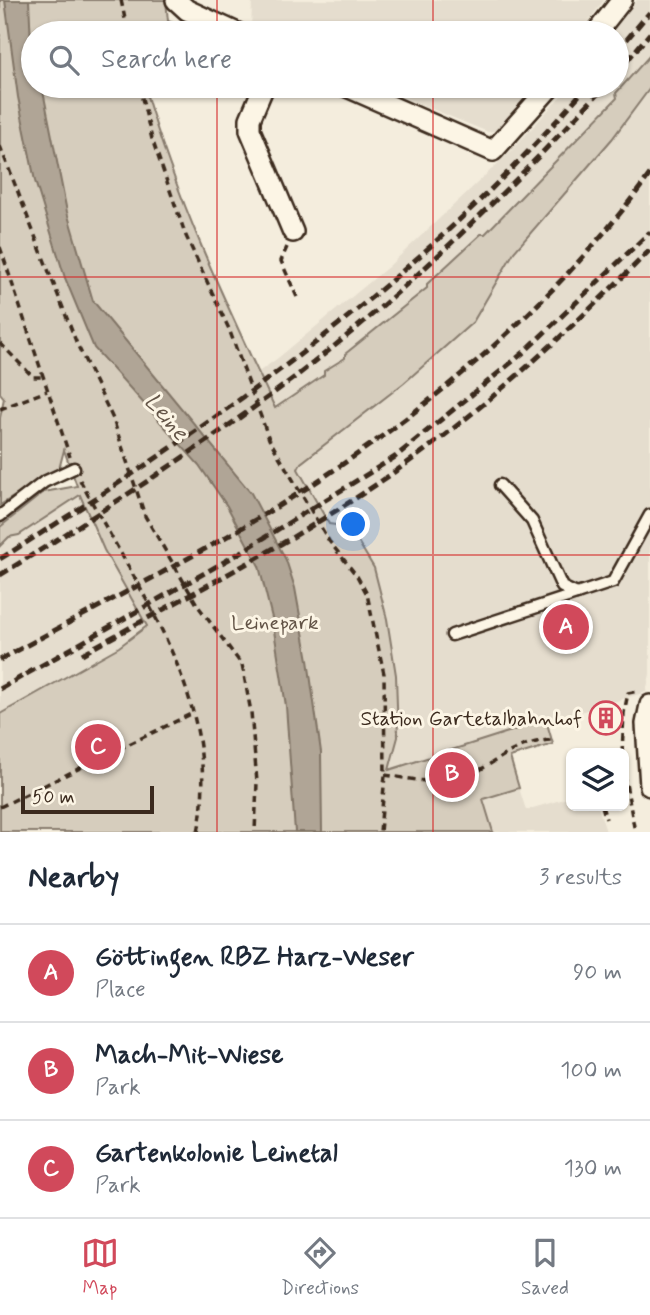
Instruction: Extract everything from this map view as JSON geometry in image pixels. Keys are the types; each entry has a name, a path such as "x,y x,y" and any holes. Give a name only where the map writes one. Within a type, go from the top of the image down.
{"street":[{"path":"176,0 187,9 212,21"},
{"path":"605,21 622,0"},
{"path":"259,98 250,119 250,130 293,232"},
{"path":"373,98 494,151 540,98"},
{"path":"650,705 646,724 650,786"}],"lane":[{"path":"0,516 44,482 74,468"},
{"path":"500,485 532,520 562,587 577,594"},
{"path":"452,635 613,582 650,515"}],"path":[{"path":"121,0 125,21"},
{"path":"142,98 152,139 186,236 229,329 269,439 329,541 357,576 367,594 384,674 385,775 380,832"},
{"path":"0,146 77,344 113,419 145,516 198,606 242,665 251,712 257,782 255,832"},
{"path":"293,232 281,261 297,297"},
{"path":"0,247 74,468 173,649 202,759 198,832"},
{"path":"0,343 33,377 42,377"},
{"path":"0,409 47,391"},
{"path":"0,807 192,713"},
{"path":"385,775 431,782 453,780 481,769 510,749 531,741 552,740"},
{"path":"629,800 635,832"},
{"path":"604,811 606,819"}],"shaded area":[{"path":"252,0 604,0 589,21 251,21"},
{"path":"637,0 650,0 650,674 646,692 388,770 398,737 396,675 387,619 374,568 335,525 0,714 0,546 9,537 19,534 185,425 278,358 388,267 510,152 559,98 629,98 629,21 620,21","holes":["207,457 119,575 93,532"]},
{"path":"405,98 525,98 497,130 488,132"},
{"path":"519,788 526,810 566,798 566,811 600,811 606,832 493,832 483,799"}],"green space":[{"name":"Leinepark","path":"0,0 166,0 168,21 21,21 21,98 148,98 186,209 275,408 345,358 345,354 427,288 427,284 481,234 485,234 617,98 629,98 629,78 650,55 650,88 612,139 514,252 473,322 404,383 301,463 298,469 329,524 336,525 345,520 374,568 387,619 396,675 398,737 389,770 546,720 553,744 510,757 519,788 483,799 493,832 0,832 0,714 119,647 147,626 104,550 80,495 19,535 9,537 0,546 0,527 44,492 77,486 64,450 59,469 0,505 0,418 4,398 0,393"}],"water":[{"name":"Leine","path":"5,0 29,0 30,21 21,21 21,98 44,98 67,212 93,301 251,493 286,560 295,588 321,752 322,832 295,832 286,706 272,618 259,566 227,506 199,465 94,348 65,278 35,181 18,97"}],"railway":[{"path":"629,37 650,12"},
{"path":"629,58 650,33"},
{"path":"0,559 159,456 312,345 385,286 455,223 523,157 576,98"},
{"path":"0,575 184,456 334,347 455,240 594,98"},
{"path":"0,660 237,531 313,484 407,418 496,344 538,304 578,263 650,174"},
{"path":"0,689 238,554 395,457 523,353 650,232"},
{"path":"82,654 286,541 403,466 531,363 650,250"}],"place":[{"name":"Göttingen RBZ Harz-Weser","path":"566,627"},
{"name":"Station Gartetalbahnhof","path":"606,718"},
{"name":"Gartenkolonie Leinetal","path":"98,747"},
{"name":"Mach-Mit-Wiese","path":"452,775"}]}
